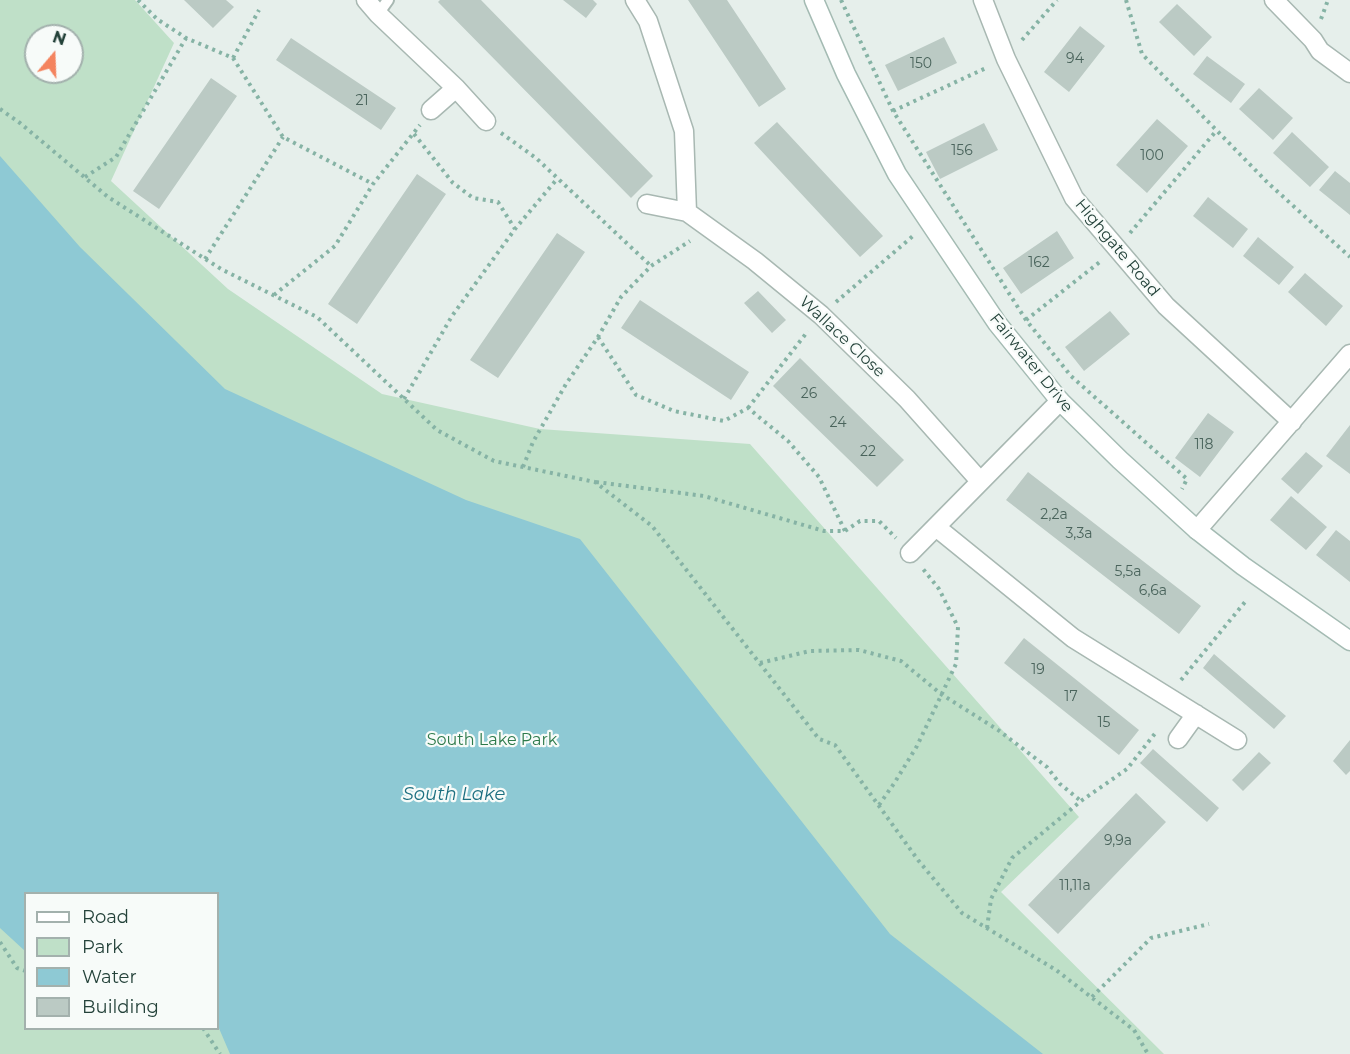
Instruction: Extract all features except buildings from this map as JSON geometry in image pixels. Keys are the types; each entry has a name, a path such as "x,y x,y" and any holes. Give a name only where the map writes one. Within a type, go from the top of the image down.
{"street":[{"path":"635,0 648,21 684,130 687,212"},
{"name":"Fairwater Drive","path":"814,0 846,74 897,174 997,323 1060,401 1120,460 1197,530 1243,566 1350,641"},
{"name":"Highgate Road","path":"983,0 1006,59 1074,198 1166,306 1292,422"},
{"path":"1274,0 1313,40 1320,51 1350,73"},
{"path":"377,5 486,121"},
{"path":"431,110 456,88"},
{"name":"Wallace Close","path":"647,204 687,212 711,228 820,315 907,399 980,481"},
{"path":"1197,530 1350,354"},
{"path":"910,553 1060,401"},
{"path":"936,527 1073,638 1237,740"},
{"path":"1178,739 1196,714"}],"path":[{"path":"138,0 157,19 186,38 233,58 283,137 373,184"},
{"path":"841,0 892,111 1026,320 1071,376 1187,479 1180,495"},
{"path":"892,111 1006,59 1057,0"},
{"path":"1126,0 1142,54 1269,184 1350,257"},
{"path":"233,58 259,10"},
{"path":"85,177 116,157 186,38"},
{"path":"0,108 108,197 220,269 317,317 437,430 494,462 595,482 704,496 824,531 845,531 860,521 879,521 910,553 939,589 958,627 956,664 917,746 879,806"},
{"path":"274,295 335,246 373,184 431,110"},
{"path":"486,121 536,158 651,266"},
{"path":"1026,320 1117,248 1217,130"},
{"path":"414,134 453,183 473,198 498,202 515,229"},
{"path":"205,259 283,137"},
{"path":"404,399 452,316 515,229 557,179"},
{"path":"523,468 532,442 621,297 651,266 711,228"},
{"path":"598,337 636,395 674,411 724,420 748,408 820,315 913,236"},
{"path":"748,408 788,441 819,477 845,531"},
{"path":"595,482 652,526 819,739 835,744 918,860 962,913 1056,970 1134,1030 1148,1054"},
{"path":"1168,696 1245,602"},
{"path":"759,663 810,651 859,650 901,661 941,694 998,730 1047,767 1060,784 1081,801"},
{"path":"987,928 991,899 1012,858 1081,801 1127,769 1159,729"},
{"path":"1092,998 1150,938 1209,924"},
{"path":"0,942 17,968 24,970"},
{"path":"204,1030 220,1054"}],"green space":[{"name":"South Lake","path":"0,0 135,0 174,43 111,181 228,289 382,394 540,429 750,444 1079,817 1001,892 1164,1054 0,1054"}],"water":[{"name":"South Lake","path":"0,156 80,247 225,389 466,500 580,539 890,934 1043,1054 230,1054 219,1028 219,892 24,892 24,950 0,928"}],"park label":[{"name":"South Lake Park","path":"492,740"}]}
